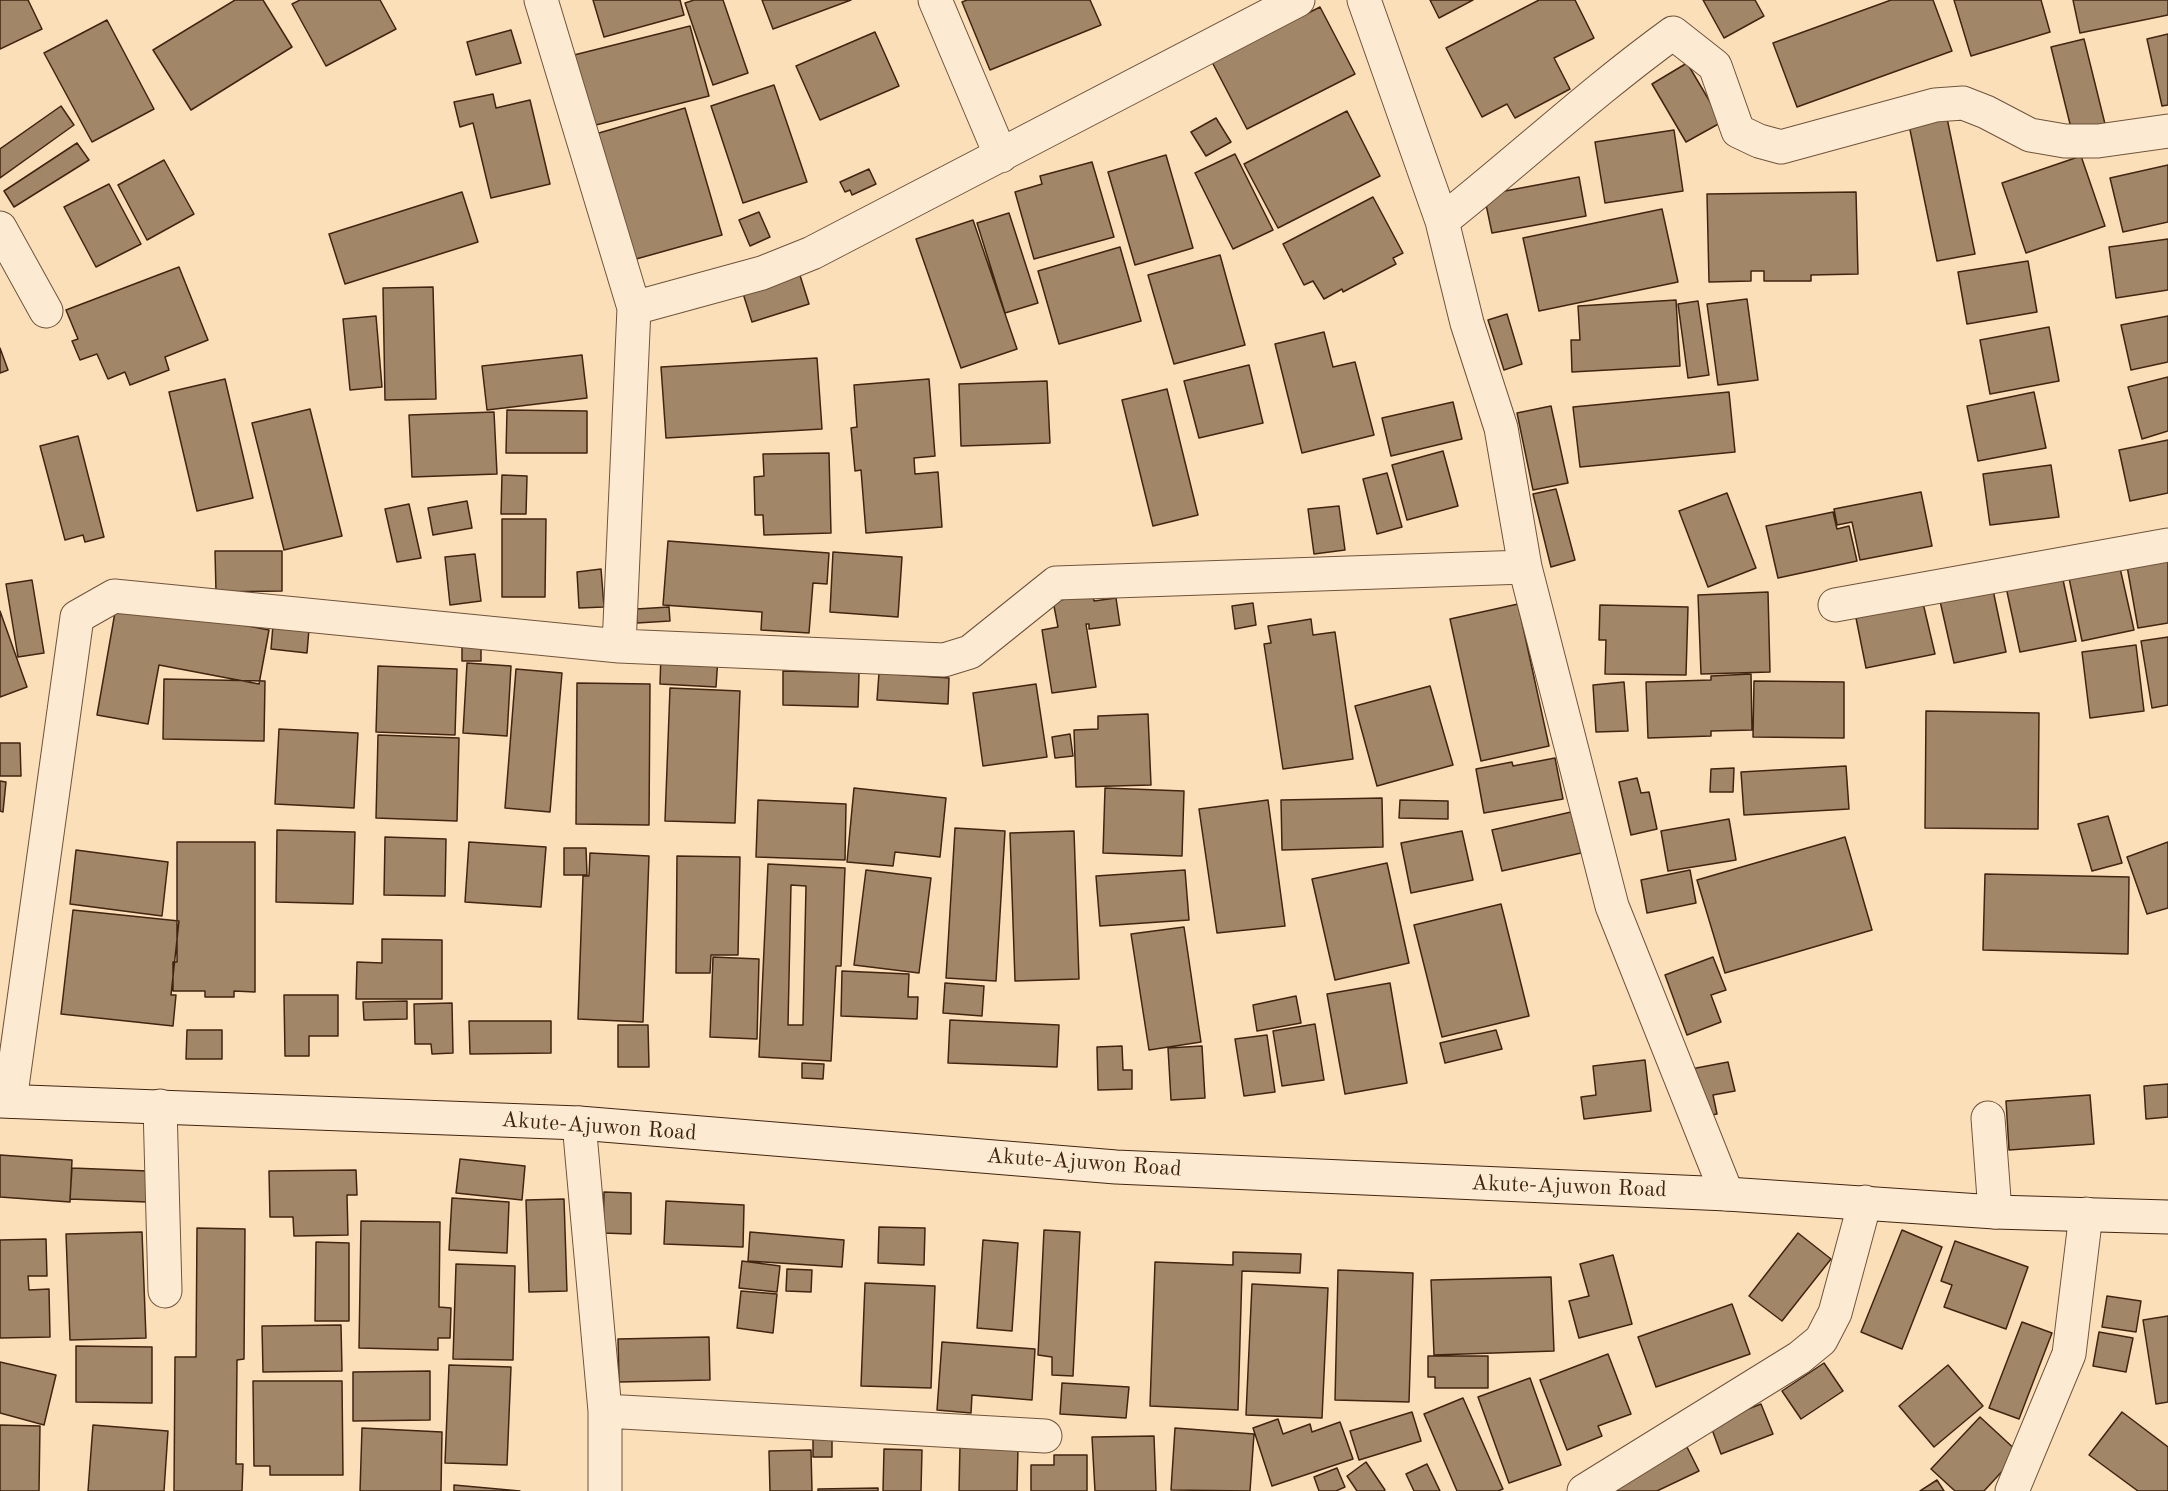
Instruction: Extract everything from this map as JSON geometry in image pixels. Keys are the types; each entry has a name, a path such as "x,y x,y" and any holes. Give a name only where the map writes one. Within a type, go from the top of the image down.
{"street":[{"path":"541,0 634,308 619,646"},
{"path":"935,0 1001,156"},
{"path":"634,308 762,273 812,253 1298,0"},
{"path":"1364,0 1442,221 1467,323 1501,428 1525,567 1612,906 1728,1194"},
{"path":"1442,221 1503,173 1627,66 1673,33 1715,66 1738,131 1759,141 1781,147 1935,105 1963,102 2030,135 2065,141 2098,141 2168,132"},
{"path":"0,228 46,312"},
{"path":"1835,605 2168,545"},
{"path":"5,1101 77,617 114,596 619,646 944,660 970,652 1056,583 1525,567"},
{"name":"Akute-Ajuwon Road","path":"5,1101 579,1123 1116,1167 1728,1194 1995,1212 2168,1217"},
{"path":"160,1106 165,1291"},
{"path":"1988,1118 1995,1212"},
{"path":"579,1123 605,1411 605,1491"},
{"path":"1584,1491 1799,1358 1821,1340 1835,1313 1865,1202"},
{"path":"2012,1491 2069,1354 2086,1214"},
{"path":"605,1411 1045,1436"}],"building":[{"path":"0,0 28,0 42,29 0,49"},
{"path":"235,0 263,0 292,47 191,110 153,50"},
{"path":"300,0 380,0 396,29 326,66 292,4"},
{"path":"593,0 680,0 684,15 604,37"},
{"path":"694,0 723,0 748,73 713,85 685,3"},
{"path":"762,0 851,0 773,29"},
{"path":"967,0 1090,0 1101,25 990,70 962,2"},
{"path":"1430,0 1473,0 1439,18"},
{"path":"1539,0 1575,0 1594,38 1554,58 1570,89 1515,118 1507,104 1482,117 1446,48"},
{"path":"1703,0 1755,0 1764,16 1724,38"},
{"path":"1891,0 1933,0 1952,51 1797,107 1773,43"},
{"path":"1954,0 2041,0 2050,32 1971,56"},
{"path":"2073,0 2168,0 2168,15 2080,33"},
{"path":"1320,7 1355,74 1247,129 1212,62"},
{"path":"107,20 154,109 92,142 44,53"},
{"path":"690,26 709,96 592,126 574,55"},
{"path":"511,30 521,63 476,75 467,42"},
{"path":"875,32 899,86 820,120 796,66"},
{"path":"2168,34 2168,105 2162,106 2147,39"},
{"path":"2084,39 2105,124 2072,132 2051,47"},
{"path":"1687,63 1722,122 1686,142 1652,84"},
{"path":"774,85 807,182 743,203 711,106"},
{"path":"493,94 496,108 530,100 550,184 491,198 473,123 460,127 454,102"},
{"path":"61,106 74,125 0,178 0,149"},
{"path":"685,108 722,235 629,261 592,135"},
{"path":"1347,111 1380,176 1278,228 1244,164"},
{"path":"1216,118 1231,142 1206,156 1191,132"},
{"path":"1947,118 1975,254 1937,261 1909,125"},
{"path":"1674,130 1683,191 1605,203 1595,142"},
{"path":"77,143 89,160 14,207 4,191"},
{"path":"1235,154 1273,230 1233,249 1195,173"},
{"path":"1166,155 1193,248 1135,265 1108,172"},
{"path":"2081,156 2105,226 2026,253 2002,183"},
{"path":"164,160 194,214 147,240 118,185"},
{"path":"1092,162 1114,237 1034,259 1015,192 1042,184 1040,176"},
{"path":"2168,165 2168,222 2123,232 2110,178"},
{"path":"869,169 876,184 852,195 850,190 845,192 840,182"},
{"path":"1579,177 1586,216 1492,233 1484,195"},
{"path":"109,184 141,244 96,267 64,207"},
{"path":"462,192 478,242 345,284 329,234"},
{"path":"1856,192 1858,274 1811,275 1811,281 1764,281 1764,271 1751,271 1751,281 1709,282 1707,194"},
{"path":"1373,197 1403,253 1393,258 1396,264 1343,292 1342,289 1324,299 1313,281 1304,285 1283,244"},
{"path":"1662,209 1678,282 1539,311 1523,238"},
{"path":"759,212 770,237 750,246 739,220"},
{"path":"1009,213 1038,303 1005,313 977,223"},
{"path":"973,220 1017,349 961,368 916,239"},
{"path":"2168,239 2168,290 2116,298 2109,247"},
{"path":"1120,247 1141,321 1059,344 1038,271"},
{"path":"1220,255 1245,345 1174,364 1148,275"},
{"path":"2028,261 2037,312 1967,324 1958,272"},
{"path":"179,267 208,340 165,357 169,370 130,385 125,372 108,379 97,354 80,360 72,341 78,339 66,310"},
{"path":"798,269 809,304 752,322 741,287"},
{"path":"433,287 436,399 385,400 383,288"},
{"path":"1747,299 1758,380 1718,385 1707,304"},
{"path":"1676,300 1680,366 1572,372 1571,340 1580,340 1578,306"},
{"path":"1698,301 1709,375 1688,378 1678,304"},
{"path":"1507,314 1522,364 1504,370 1488,320"},
{"path":"376,316 382,387 350,390 343,319"},
{"path":"2168,316 2168,362 2131,370 2121,325"},
{"path":"2049,327 2059,381 1990,394 1980,340"},
{"path":"1324,332 1333,367 1355,362 1374,435 1302,453 1275,344"},
{"path":"0,348 8,370 0,373"},
{"path":"582,355 587,398 487,410 482,366"},
{"path":"817,358 822,429 666,438 661,367"},
{"path":"1249,365 1263,423 1199,438 1184,381"},
{"path":"2168,377 2168,431 2142,439 2128,387"},
{"path":"225,379 253,498 197,511 169,392"},
{"path":"929,379 935,456 914,458 915,474 938,472 942,527 866,533 861,470 855,471 851,428 857,427 854,385"},
{"path":"1047,381 1050,443 961,446 959,384"},
{"path":"1167,389 1198,515 1153,526 1122,400"},
{"path":"1729,392 1735,452 1580,467 1573,407"},
{"path":"2034,392 2046,448 1978,461 1967,406"},
{"path":"1453,402 1462,439 1391,456 1382,418"},
{"path":"1551,406 1568,483 1533,490 1517,413"},
{"path":"310,409 342,536 284,550 252,423"},
{"path":"507,410 587,411 587,453 506,453"},
{"path":"494,412 497,474 412,477 409,415"},
{"path":"78,436 104,537 85,542 83,535 65,540 40,446"},
{"path":"2168,440 2168,493 2130,501 2119,450"},
{"path":"1443,451 1458,506 1407,520 1392,465"},
{"path":"829,453 831,533 764,535 763,515 755,515 754,477 764,476 763,454"},
{"path":"2051,465 2059,517 1990,525 1983,474"},
{"path":"1387,473 1402,527 1377,534 1363,479"},
{"path":"502,475 527,476 526,514 501,514"},
{"path":"1556,489 1575,560 1551,567 1533,494"},
{"path":"1921,492 1932,546 1860,560 1852,522 1837,525 1834,509"},
{"path":"1727,493 1756,568 1708,587 1679,511"},
{"path":"467,501 472,528 433,535 428,508"},
{"path":"409,504 421,558 397,562 385,509"},
{"path":"1339,506 1345,550 1314,554 1308,509"},
{"path":"1833,512 1837,529 1849,526 1857,561 1778,578 1766,526"},
{"path":"502,519 546,519 545,597 502,597"},
{"path":"668,541 829,553 827,584 813,583 809,633 761,630 762,612 663,605"},
{"path":"215,551 282,551 282,591 216,592"},
{"path":"833,552 902,557 898,617 830,612"},
{"path":"475,554 481,601 450,605 445,557"},
{"path":"2168,559 2168,623 2138,628 2127,566"},
{"path":"2120,568 2134,630 2082,641 2069,578"},
{"path":"601,569 604,607 579,608 577,572"},
{"path":"2062,575 2076,641 2020,652 2006,587"},
{"path":"32,580 44,653 18,657 6,584"},
{"path":"1993,590 2006,652 1954,663 1940,601"},
{"path":"1768,592 1770,672 1701,674 1698,595"},
{"path":"1093,595 1094,601 1116,598 1120,625 1089,629 1089,624 1086,624 1096,687 1052,693 1042,630 1058,627 1053,601"},
{"path":"117,601 269,630 259,684 159,665 148,724 97,715"},
{"path":"1253,603 1256,625 1235,629 1232,606"},
{"path":"1923,603 1935,654 1866,668 1856,618"},
{"path":"1518,604 1549,746 1481,761 1450,619"},
{"path":"1600,605 1688,607 1686,675 1605,674 1606,640 1599,640"},
{"path":"669,607 670,621 637,623 636,609"},
{"path":"0,611 27,687 0,697"},
{"path":"1311,619 1313,635 1335,632 1353,759 1283,769 1264,644 1271,643 1268,626"},
{"path":"273,625 309,629 307,653 271,649"},
{"path":"2168,637 2168,705 2152,708 2141,641"},
{"path":"462,643 481,643 481,661 462,661"},
{"path":"2136,645 2144,711 2090,718 2082,652"},
{"path":"661,654 718,657 716,687 660,684"},
{"path":"467,663 511,666 507,736 463,733"},
{"path":"378,666 457,669 455,735 376,732"},
{"path":"516,669 562,673 550,812 505,808"},
{"path":"783,671 859,673 858,707 783,705"},
{"path":"879,673 949,678 948,704 877,700"},
{"path":"1751,674 1752,730 1711,731 1711,736 1648,738 1646,682 1711,680 1711,676"},
{"path":"164,679 265,681 264,741 163,739"},
{"path":"1754,681 1844,682 1844,738 1753,737"},
{"path":"1624,682 1628,731 1596,732 1593,685"},
{"path":"577,683 650,684 649,825 576,824"},
{"path":"1036,684 1047,757 983,766 973,693"},
{"path":"1430,686 1453,765 1377,786 1355,706"},
{"path":"670,688 740,691 735,823 665,821"},
{"path":"1926,711 2039,713 2038,829 1925,828"},
{"path":"1148,714 1151,785 1076,787 1074,730 1098,729 1098,716"},
{"path":"279,729 358,733 354,808 275,804"},
{"path":"1070,734 1073,756 1055,758 1052,737"},
{"path":"378,735 459,738 457,821 376,818"},
{"path":"0,743 20,743 21,776 0,776"},
{"path":"1555,758 1563,799 1484,813 1476,769 1512,762 1513,766"},
{"path":"1846,766 1849,809 1744,815 1741,772"},
{"path":"1734,768 1733,792 1710,792 1711,769"},
{"path":"1637,778 1641,793 1649,792 1657,829 1631,835 1619,782"},
{"path":"0,781 6,782 3,812 0,811"},
{"path":"854,788 946,798 940,857 895,852 893,866 847,862"},
{"path":"1105,788 1184,791 1182,856 1103,853"},
{"path":"1382,798 1383,847 1282,850 1281,800"},
{"path":"758,800 846,804 845,860 756,857"},
{"path":"1268,800 1285,926 1217,933 1199,809"},
{"path":"1400,800 1448,801 1448,819 1399,818"},
{"path":"1571,812 1581,853 1502,871 1492,830"},
{"path":"2108,816 2122,863 2092,871 2078,824"},
{"path":"1729,819 1736,860 1668,871 1661,831"},
{"path":"955,828 1005,831 996,981 946,978"},
{"path":"277,830 355,832 353,904 276,902"},
{"path":"1074,831 1079,979 1015,981 1010,833"},
{"path":"1462,831 1473,880 1411,893 1401,843"},
{"path":"385,837 446,839 445,896 384,895"},
{"path":"1845,837 1872,930 1725,973 1697,880"},
{"path":"177,842 255,842 255,992 234,991 234,997 205,997 205,991 173,991 173,962 177,962"},
{"path":"469,842 546,847 541,907 465,902"},
{"path":"2168,842 2168,908 2147,914 2127,857"},
{"path":"564,848 586,848 587,875 564,875"},
{"path":"76,850 168,862 162,916 70,904"},
{"path":"590,853 649,856 643,1022 578,1019 583,876 589,876"},
{"path":"677,856 740,857 738,955 711,955 710,973 676,973"},
{"path":"1387,863 1409,963 1335,980 1312,879"},
{"path":"768,864 845,868 841,966 836,966 831,1061 759,1057","holes":["791,885 806,886 803,1025 788,1025"]},
{"path":"866,870 931,878 919,973 854,965"},
{"path":"1185,870 1189,920 1100,926 1096,876"},
{"path":"1690,870 1696,903 1647,913 1641,880"},
{"path":"1985,874 2129,877 2128,954 1983,950"},
{"path":"1501,904 1529,1016 1442,1037 1414,925"},
{"path":"73,910 179,921 171,995 176,995 173,1026 61,1014"},
{"path":"1184,927 1201,1042 1149,1050 1131,934"},
{"path":"382,939 442,940 442,999 356,999 357,962 382,963"},
{"path":"713,957 759,959 757,1039 710,1037"},
{"path":"1713,957 1726,990 1711,995 1721,1022 1687,1035 1665,975"},
{"path":"842,971 909,974 908,997 918,997 917,1019 841,1016"},
{"path":"945,983 984,986 982,1016 943,1013"},
{"path":"1390,983 1407,1083 1345,1094 1327,994"},
{"path":"284,995 338,995 338,1036 309,1036 309,1056 285,1056"},
{"path":"1296,996 1301,1023 1257,1031 1253,1005"},
{"path":"407,1001 407,1019 364,1020 363,1002"},
{"path":"452,1003 453,1053 432,1054 431,1044 415,1044 414,1004"},
{"path":"950,1020 1059,1025 1057,1067 948,1063"},
{"path":"469,1021 551,1021 551,1053 470,1054"},
{"path":"1315,1024 1324,1080 1282,1086 1273,1031"},
{"path":"618,1025 648,1025 649,1067 618,1067"},
{"path":"187,1030 222,1030 222,1059 186,1059"},
{"path":"1496,1030 1502,1049 1445,1063 1440,1043"},
{"path":"1267,1035 1275,1092 1244,1096 1235,1039"},
{"path":"1122,1046 1123,1070 1132,1070 1132,1089 1098,1090 1097,1047"},
{"path":"1202,1046 1205,1098 1171,1100 1168,1048"},
{"path":"1645,1060 1651,1111 1584,1119 1581,1097 1596,1095 1593,1066"},
{"path":"1728,1062 1735,1091 1713,1095 1717,1114 1700,1117 1691,1069"},
{"path":"802,1063 824,1064 823,1079 802,1078"},
{"path":"2168,1084 2168,1117 2146,1119 2144,1086"},
{"path":"2090,1095 2094,1144 2009,1150 2006,1101"},
{"path":"0,1155 72,1160 70,1202 0,1197"},
{"path":"460,1159 525,1166 522,1200 456,1193"},
{"path":"72,1168 148,1171 147,1202 70,1199"},
{"path":"356,1170 357,1195 347,1195 348,1235 294,1236 293,1217 270,1217 269,1171"},
{"path":"604,1192 631,1193 631,1234 603,1233"},
{"path":"452,1198 509,1202 507,1253 449,1250"},
{"path":"564,1199 567,1291 529,1292 526,1200"},
{"path":"666,1201 744,1205 743,1247 664,1244"},
{"path":"361,1221 440,1222 439,1307 451,1308 450,1338 438,1338 438,1350 359,1348"},
{"path":"879,1227 925,1228 924,1265 878,1263"},
{"path":"197,1228 245,1229 244,1359 237,1360 236,1464 243,1464 242,1491 174,1491 175,1357 196,1357"},
{"path":"1044,1230 1080,1232 1073,1376 1052,1375 1052,1357 1038,1355"},
{"path":"1902,1230 1942,1247 1902,1349 1861,1332"},
{"path":"142,1232 146,1338 70,1340 66,1234"},
{"path":"750,1232 844,1240 842,1267 748,1261"},
{"path":"1798,1233 1831,1259 1782,1321 1749,1296"},
{"path":"46,1239 47,1276 28,1276 29,1290 49,1289 50,1337 0,1338 0,1240"},
{"path":"983,1240 1018,1243 1012,1331 977,1328"},
{"path":"1955,1241 2028,1267 2006,1329 1944,1307 1952,1285 1941,1281"},
{"path":"316,1242 349,1243 349,1321 315,1321"},
{"path":"1233,1252 1301,1254 1300,1273 1242,1271 1238,1410 1150,1406 1155,1262 1233,1265"},
{"path":"1613,1255 1632,1324 1579,1338 1569,1301 1589,1296 1580,1264"},
{"path":"742,1261 780,1266 777,1292 739,1288"},
{"path":"456,1264 515,1266 513,1360 453,1359"},
{"path":"787,1269 812,1270 811,1292 786,1291"},
{"path":"1338,1270 1413,1273 1409,1402 1335,1400"},
{"path":"1551,1277 1554,1351 1434,1355 1431,1280"},
{"path":"865,1283 935,1286 931,1388 861,1386"},
{"path":"1252,1284 1328,1288 1322,1418 1246,1415"},
{"path":"741,1291 777,1294 773,1333 737,1328"},
{"path":"2107,1296 2141,1301 2136,1332 2102,1327"},
{"path":"1732,1304 1750,1354 1656,1387 1638,1337"},
{"path":"2168,1316 2168,1402 2156,1404 2143,1320"},
{"path":"2022,1322 2052,1333 2019,1419 1989,1408"},
{"path":"341,1325 342,1371 263,1372 262,1326"},
{"path":"2099,1332 2133,1338 2126,1372 2093,1366"},
{"path":"709,1337 710,1380 619,1382 618,1339"},
{"path":"942,1342 1035,1349 1032,1400 972,1395 971,1413 937,1410"},
{"path":"76,1346 152,1347 152,1403 76,1402"},
{"path":"1608,1354 1631,1414 1598,1426 1602,1436 1567,1450 1540,1380"},
{"path":"1428,1356 1488,1356 1488,1388 1435,1388 1435,1377 1428,1377"},
{"path":"0,1362 56,1375 44,1425 0,1413"},
{"path":"1824,1363 1843,1391 1801,1419 1782,1391"},
{"path":"449,1365 511,1367 507,1465 445,1463"},
{"path":"1948,1365 1983,1406 1934,1447 1899,1406"},
{"path":"430,1371 430,1420 353,1421 353,1372"},
{"path":"1530,1378 1561,1465 1509,1483 1478,1397"},
{"path":"253,1381 342,1381 343,1475 270,1475 270,1466 254,1466"},
{"path":"1062,1383 1129,1387 1126,1418 1060,1414"},
{"path":"1463,1398 1503,1489 1457,1491 1424,1414"},
{"path":"1761,1404 1773,1434 1721,1454 1710,1424"},
{"path":"1412,1412 1421,1441 1359,1460 1350,1431"},
{"path":"2122,1412 2168,1447 2168,1491 2138,1491 2089,1455"},
{"path":"1980,1417 2019,1453 1984,1491 1955,1491 1931,1469"},
{"path":"1278,1419 1283,1434 1310,1424 1312,1432 1340,1422 1353,1459 1272,1486 1253,1428"},
{"path":"0,1425 40,1426 39,1491 0,1491"},
{"path":"93,1425 168,1431 164,1491 88,1491"},
{"path":"362,1428 442,1432 441,1491 360,1491"},
{"path":"1175,1428 1254,1434 1250,1491 1171,1490"},
{"path":"1154,1436 1156,1491 1095,1491 1092,1437"},
{"path":"813,1438 832,1438 832,1457 813,1457"},
{"path":"960,1446 1018,1448 1017,1491 959,1491"},
{"path":"1687,1447 1699,1471 1657,1491 1611,1491 1608,1485"},
{"path":"884,1449 922,1450 921,1491 883,1491"},
{"path":"811,1450 812,1491 770,1491 769,1451"},
{"path":"1054,1455 1087,1455 1087,1491 1031,1491 1031,1465 1054,1465"},
{"path":"1366,1462 1384,1491 1357,1491 1347,1476"},
{"path":"1427,1464 1440,1491 1414,1491 1406,1474"},
{"path":"1337,1468 1345,1487 1336,1491 1319,1491 1314,1477"},
{"path":"1937,1480 1944,1491 1920,1491"},
{"path":"454,1485 520,1491 454,1491"},
{"path":"878,1488 878,1491 818,1491 818,1489"}]}
